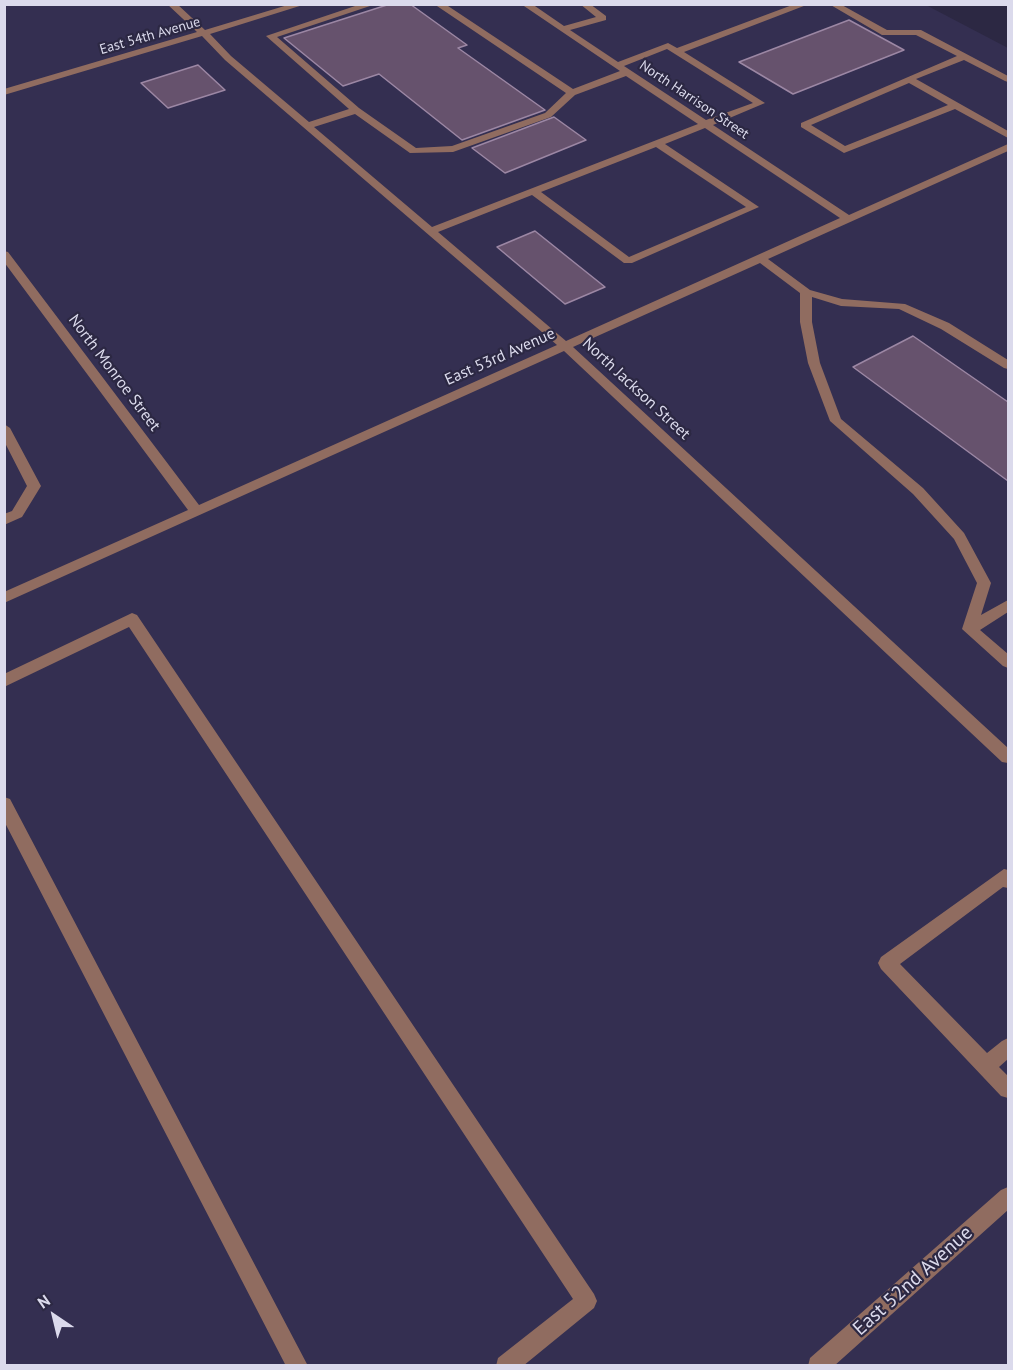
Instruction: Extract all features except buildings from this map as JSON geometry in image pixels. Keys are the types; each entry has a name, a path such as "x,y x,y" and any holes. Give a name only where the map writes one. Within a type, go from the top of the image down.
{"street":[{"name":"North Jackson Street","path":"171,4 228,58 565,346 1008,757"},
{"name":"East 54th Avenue","path":"4,92 302,4"},
{"path":"372,4 271,36 356,110 414,151 453,149 548,115 573,93 627,72"},
{"path":"438,4 573,93"},
{"name":"North Harrison Street","path":"525,4 848,219"},
{"path":"563,29 603,18 584,4"},
{"path":"833,4 885,33 918,32 1008,79"},
{"path":"677,51 803,5"},
{"path":"430,231 760,103 668,46 617,65"},
{"path":"956,105 844,150 804,125 965,56"},
{"path":"909,79 1008,135"},
{"path":"307,126 356,110"},
{"path":"533,191 628,261 754,207 657,143"},
{"name":"East 53rd Avenue","path":"4,598 1008,147"},
{"name":"North Monroe Street","path":"4,254 196,511"},
{"path":"760,258 806,292 841,302 901,306 945,326 1008,365"},
{"path":"806,292 806,322 814,363 836,421 918,491 959,536 984,583 969,629"},
{"path":"4,428 34,486 17,514 4,520"},
{"path":"969,629 1008,605"},
{"path":"4,681 132,619 587,1301 506,1365"},
{"path":"969,629 1008,662"},
{"path":"4,804 298,1365"},
{"path":"1008,880 1004,876 887,963 1008,1089"},
{"path":"986,1066 1008,1047"},
{"name":"East 52nd Avenue","path":"818,1365 1008,1197"}],"shaded area":[{"path":"924,4 1008,48 1008,1365 5,1366 5,5"}]}
